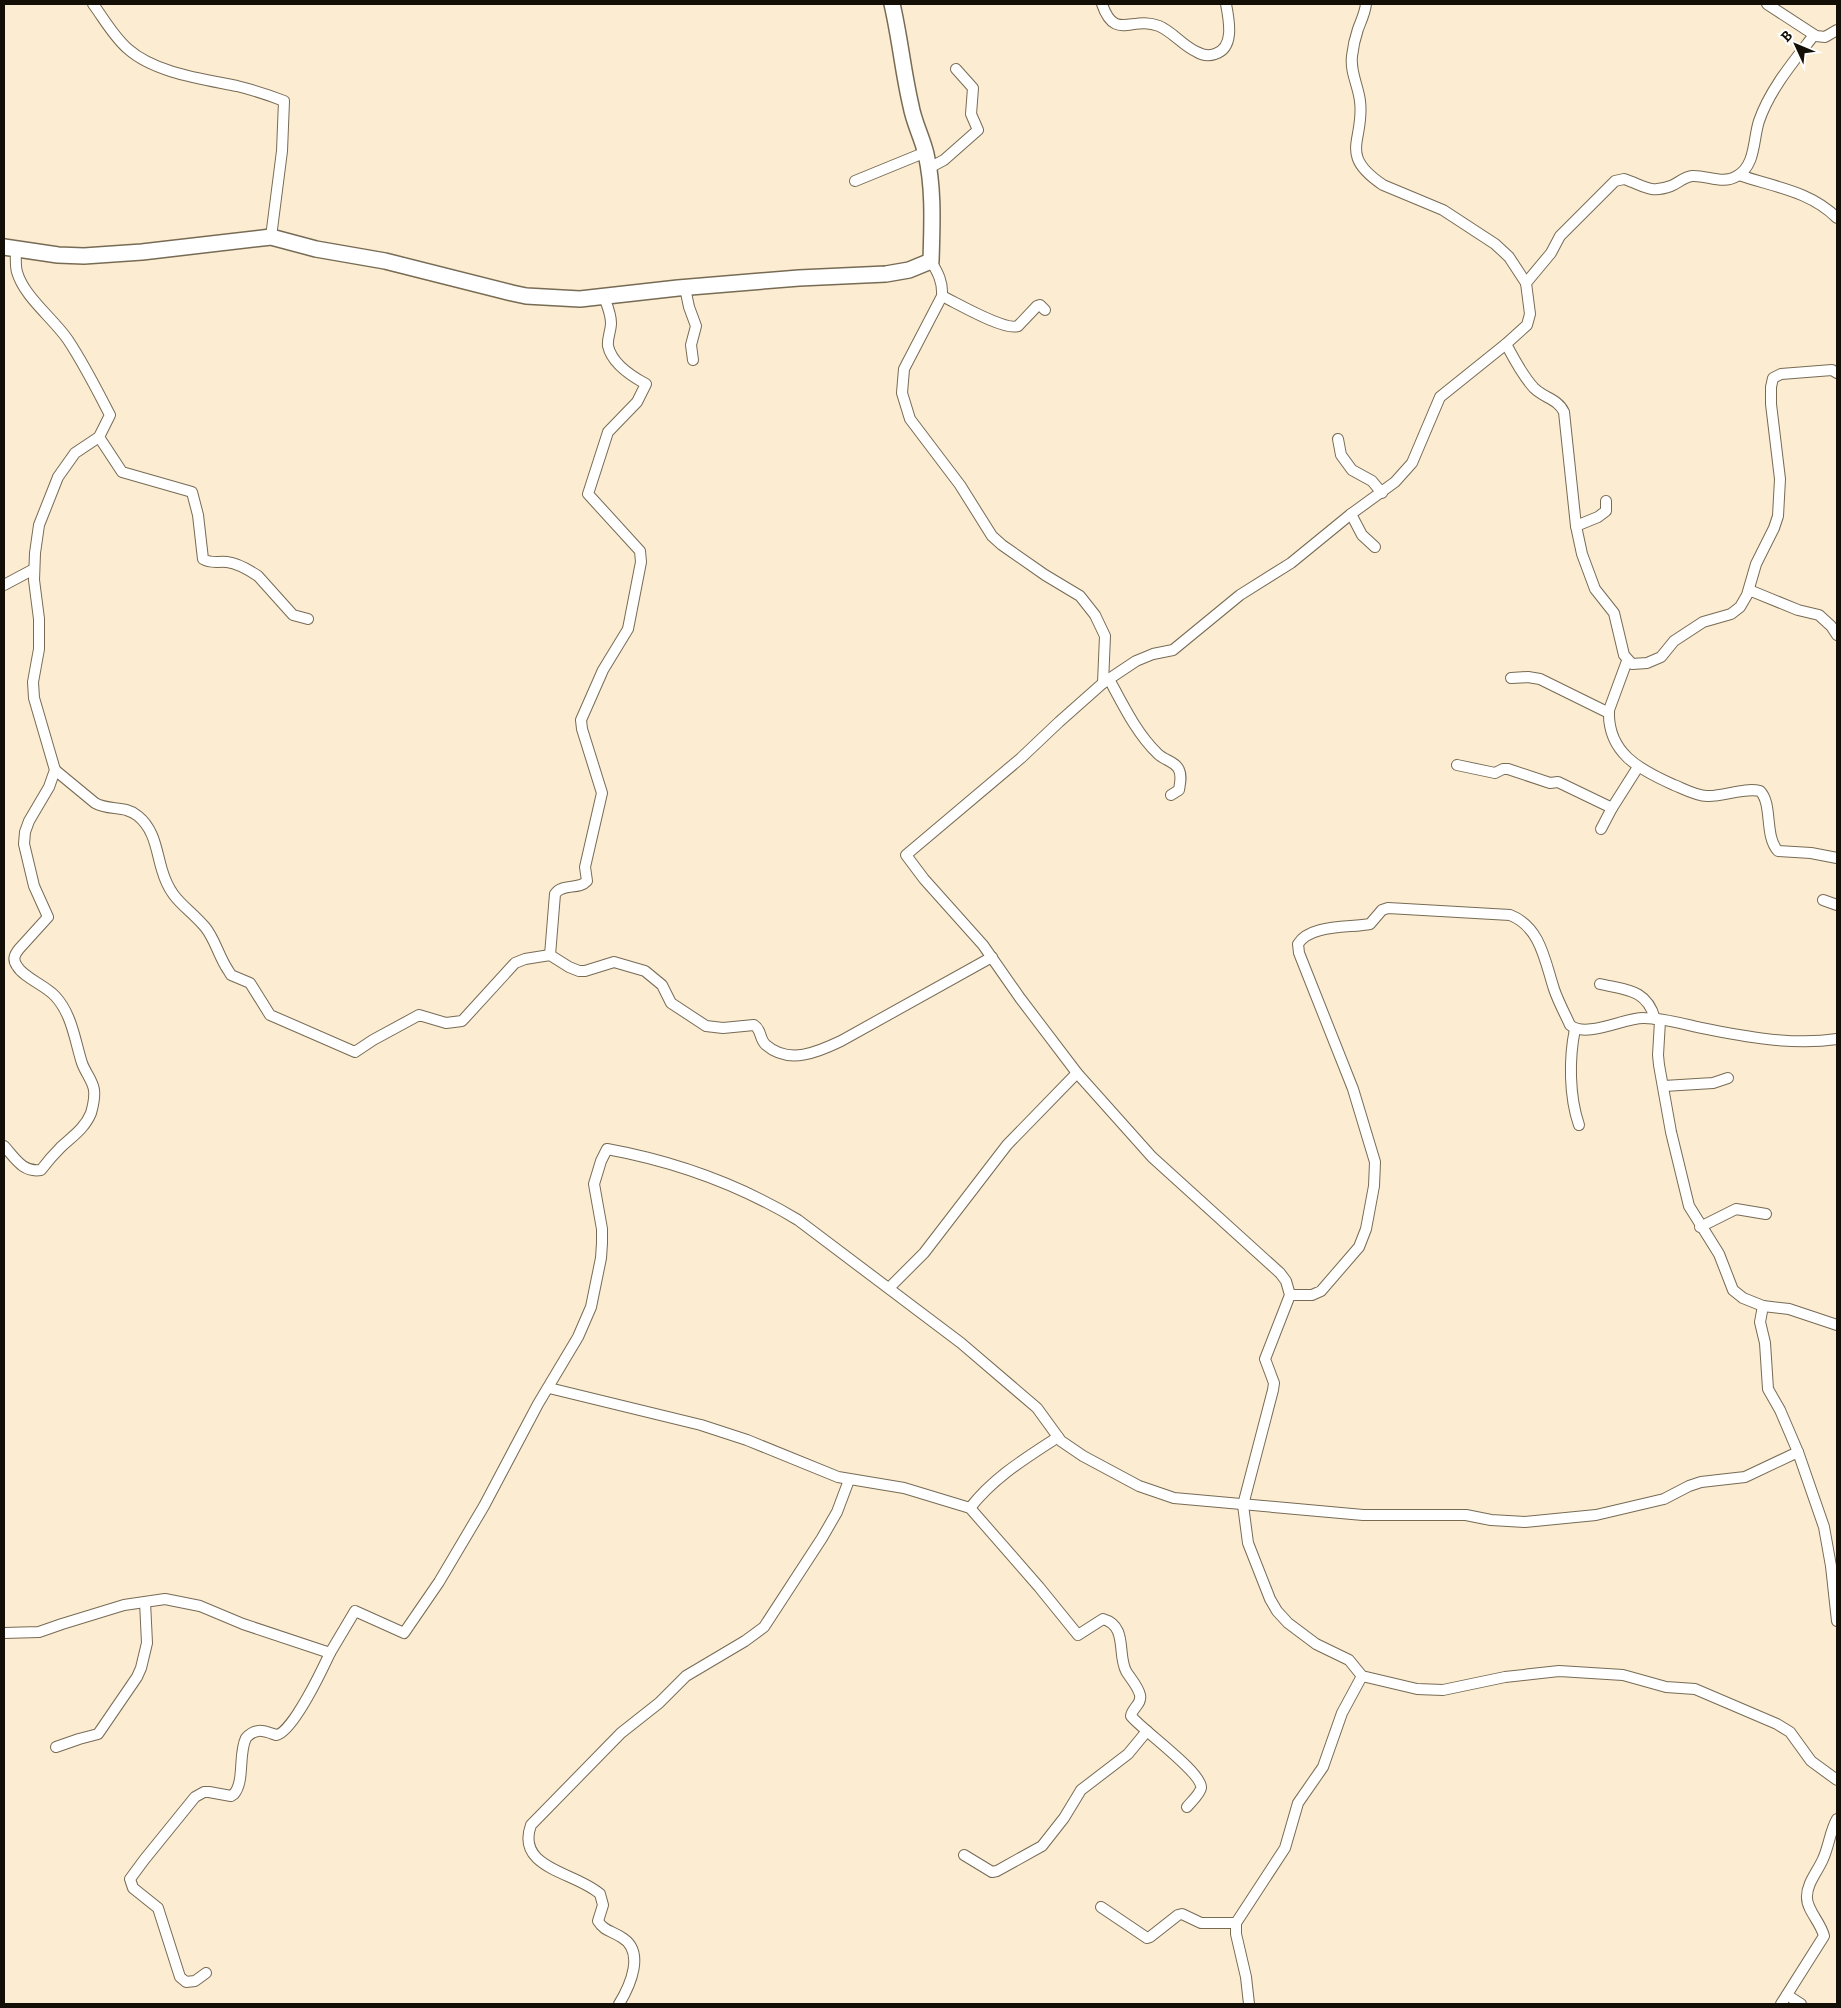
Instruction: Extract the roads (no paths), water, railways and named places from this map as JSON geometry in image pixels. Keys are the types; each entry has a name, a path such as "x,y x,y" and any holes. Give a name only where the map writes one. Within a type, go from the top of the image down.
{"street":[{"path":"93,4 115,35 127,48 142,58 180,73 239,87 284,101 282,152 271,237"},
{"path":"892,4 901,44 910,105 916,128 926,152 929,168 932,235 931,261 940,276 943,286 942,296 904,369 902,393 910,420 960,485 992,536 1045,575 1080,596 1094,615 1105,636 1106,681 1153,748 1164,759 1177,766 1180,771 1179,790 1171,795"},
{"path":"1102,4 1108,19 1113,23 1120,26 1152,24 1160,27 1196,52 1212,55 1222,52 1226,48 1228,41 1226,4"},
{"path":"1366,4 1357,31 1352,58 1354,80 1360,103 1356,151 1359,162 1369,174 1383,185 1443,210 1495,244 1509,257 1526,283 1529,320 1520,332 1440,397 1412,463 1382,493 1351,514 1291,564 1240,595 1173,650 1143,658 1106,681 1021,758 906,855 924,879 977,937 1020,998 1078,1073 1152,1156 1280,1273 1286,1282 1290,1295 1265,1359 1274,1383 1273,1390 1243,1505 1248,1542 1270,1599 1277,1611 1288,1623 1316,1644 1349,1660 1362,1676 1417,1689 1443,1690 1515,1676 1560,1671 1623,1675 1666,1687 1695,1689 1762,1717 1790,1732 1812,1761 1837,1780"},
{"path":"1767,4 1814,35 1825,37 1835,34"},
{"path":"1526,283 1551,254 1560,236 1618,180 1632,181 1646,188 1657,188 1672,186 1689,177 1726,180 1739,175 1750,160 1759,121 1773,92 1814,35"},
{"path":"929,168 944,160 978,130 971,114 974,88 956,69"},
{"path":"855,181 926,152"},
{"path":"1739,175 1804,195 1826,207 1837,218"},
{"path":"4,1146 26,1169 33,1171 41,1170 52,1156 80,1130 90,1114 94,1098 94,1088 82,1063 78,1045 64,1010 54,995 21,971 14,961 14,954 48,918 34,886 25,851 24,838 29,821 53,778 55,770 34,698 33,682 39,639 34,553 39,525 58,476 75,452 98,436 110,415 94,383 67,338 28,293 20,280 10,248 58,255 84,256 142,252 271,237 316,249 385,262 526,296 580,299 799,278 898,272 931,261"},
{"path":"685,288 688,307 696,326 691,346 693,360"},
{"path":"942,296 1000,324 1014,327 1018,326 1038,306 1040,305 1046,310"},
{"path":"550,955 555,894 561,888 584,885 587,881 585,867 602,796 581,720 603,670 628,629 641,562 640,552 588,494 608,432 637,402 646,384 622,368 610,352 608,344 612,325 604,297"},
{"path":"1506,344 1532,385 1545,396 1557,402 1564,412 1576,526 1582,554 1595,588 1614,613 1622,649 1627,661 1632,664 1640,664 1661,657 1674,641 1702,622 1731,614 1740,607 1749,590 1756,564 1771,536 1778,516 1780,479 1771,404 1771,387 1774,378 1781,374 1832,370 1837,372"},
{"path":"98,436 122,472 192,492 198,515 203,559 208,562 229,562 252,572 258,576 293,615 308,619"},
{"path":"1338,439 1341,455 1352,470 1372,480 1382,493"},
{"path":"1576,526 1602,515 1606,511 1606,501"},
{"path":"1351,514 1362,535 1375,548"},
{"path":"4,585 34,569"},
{"path":"1749,590 1798,610 1820,615 1837,635"},
{"path":"1627,661 1609,713 1612,734 1628,760 1638,767 1702,796 1750,790 1760,791 1765,799 1773,844 1778,851 1837,858"},
{"path":"1511,678 1540,678 1609,713"},
{"path":"1457,765 1495,773 1508,769 1550,783 1558,782 1612,808"},
{"path":"1601,829 1638,767"},
{"path":"55,770 95,803 102,807 129,810 144,821 156,844 162,870 171,894 206,928 228,970 232,975 250,983 270,1015 350,1051 359,1051 374,1040 419,1015 446,1023 462,1021 515,963 525,958 550,955 579,971 614,962 637,968 651,975 662,985 671,1003 702,1024 723,1028 754,1025 759,1029 767,1046 791,1055 804,1056 857,1032 992,957"},
{"path":"1823,900 1837,905"},
{"path":"1290,1295 1312,1295 1321,1291 1359,1247 1366,1229 1374,1186 1375,1162 1353,1090 1299,953 1298,944 1302,938 1322,930 1370,924 1382,910 1388,908 1510,915 1524,923 1534,935 1547,960 1554,989 1570,1025 1575,1029 1596,1028 1642,1017 1765,1039 1822,1042 1837,1039"},
{"path":"1600,984 1638,993 1652,1009 1657,1020 1658,1055 1671,1132 1686,1198 1700,1227 1719,1254 1733,1290 1743,1298 1763,1306 1789,1308 1837,1325"},
{"path":"1575,1029 1572,1088 1575,1114 1579,1125"},
{"path":"890,1288 924,1253 1007,1145 1078,1073"},
{"path":"1664,1086 1713,1083 1728,1078"},
{"path":"206,1973 190,1982 186,1982 180,1977 158,1908 133,1888 130,1881 132,1876 195,1797 204,1792 231,1796 234,1794 239,1780 246,1738 256,1730 276,1735 283,1732 309,1696 330,1654 355,1611 404,1632 409,1627 463,1543 493,1490 534,1410 578,1337 591,1308 601,1258 602,1243 602,1229 594,1184 606,1149 638,1155 668,1164 720,1182 780,1209 798,1220 890,1288 961,1343 1037,1408 1058,1437 1083,1456 1155,1492 1186,1500 1363,1515 1466,1515 1507,1522 1578,1517 1664,1499 1701,1482 1746,1477 1798,1452"},
{"path":"1700,1227 1736,1209 1766,1214"},
{"path":"1763,1306 1760,1322 1765,1343 1768,1389 1780,1410 1798,1452 1832,1544 1837,1621"},
{"path":"548,1388 701,1425 747,1440 829,1474 849,1480 904,1488 970,1508 1078,1635 1104,1619 1108,1620 1116,1629 1122,1640 1124,1669 1140,1694 1140,1701 1132,1712 1132,1716 1192,1771 1201,1785 1201,1789 1187,1806"},
{"path":"970,1508 995,1481 1058,1437"},
{"path":"620,2004 630,1984 634,1969 632,1949 628,1941 601,1926 598,1921 603,1905 600,1894 589,1886 550,1867 536,1858 530,1851 527,1842 531,1825 621,1733 659,1702 686,1676 764,1628 837,1512 849,1480"},
{"path":"4,1633 39,1632 124,1605 165,1599 200,1606 243,1624 330,1654"},
{"path":"56,1748 98,1734 137,1677 144,1659 147,1643 144,1602"},
{"path":"1249,2004 1246,1977 1236,1934 1236,1923 1285,1848 1298,1803 1323,1767 1342,1713 1362,1676"},
{"path":"964,1855 992,1872 998,1871 1042,1846 1064,1818 1081,1790 1128,1754 1147,1731"},
{"path":"1781,2004 1824,1936 1821,1925 1807,1899 1808,1888 1823,1861 1833,1826 1837,1819"},
{"path":"1101,1907 1147,1938 1182,1914 1201,1923 1236,1923"},
{"path":"1787,1995 1801,2004"}]}
